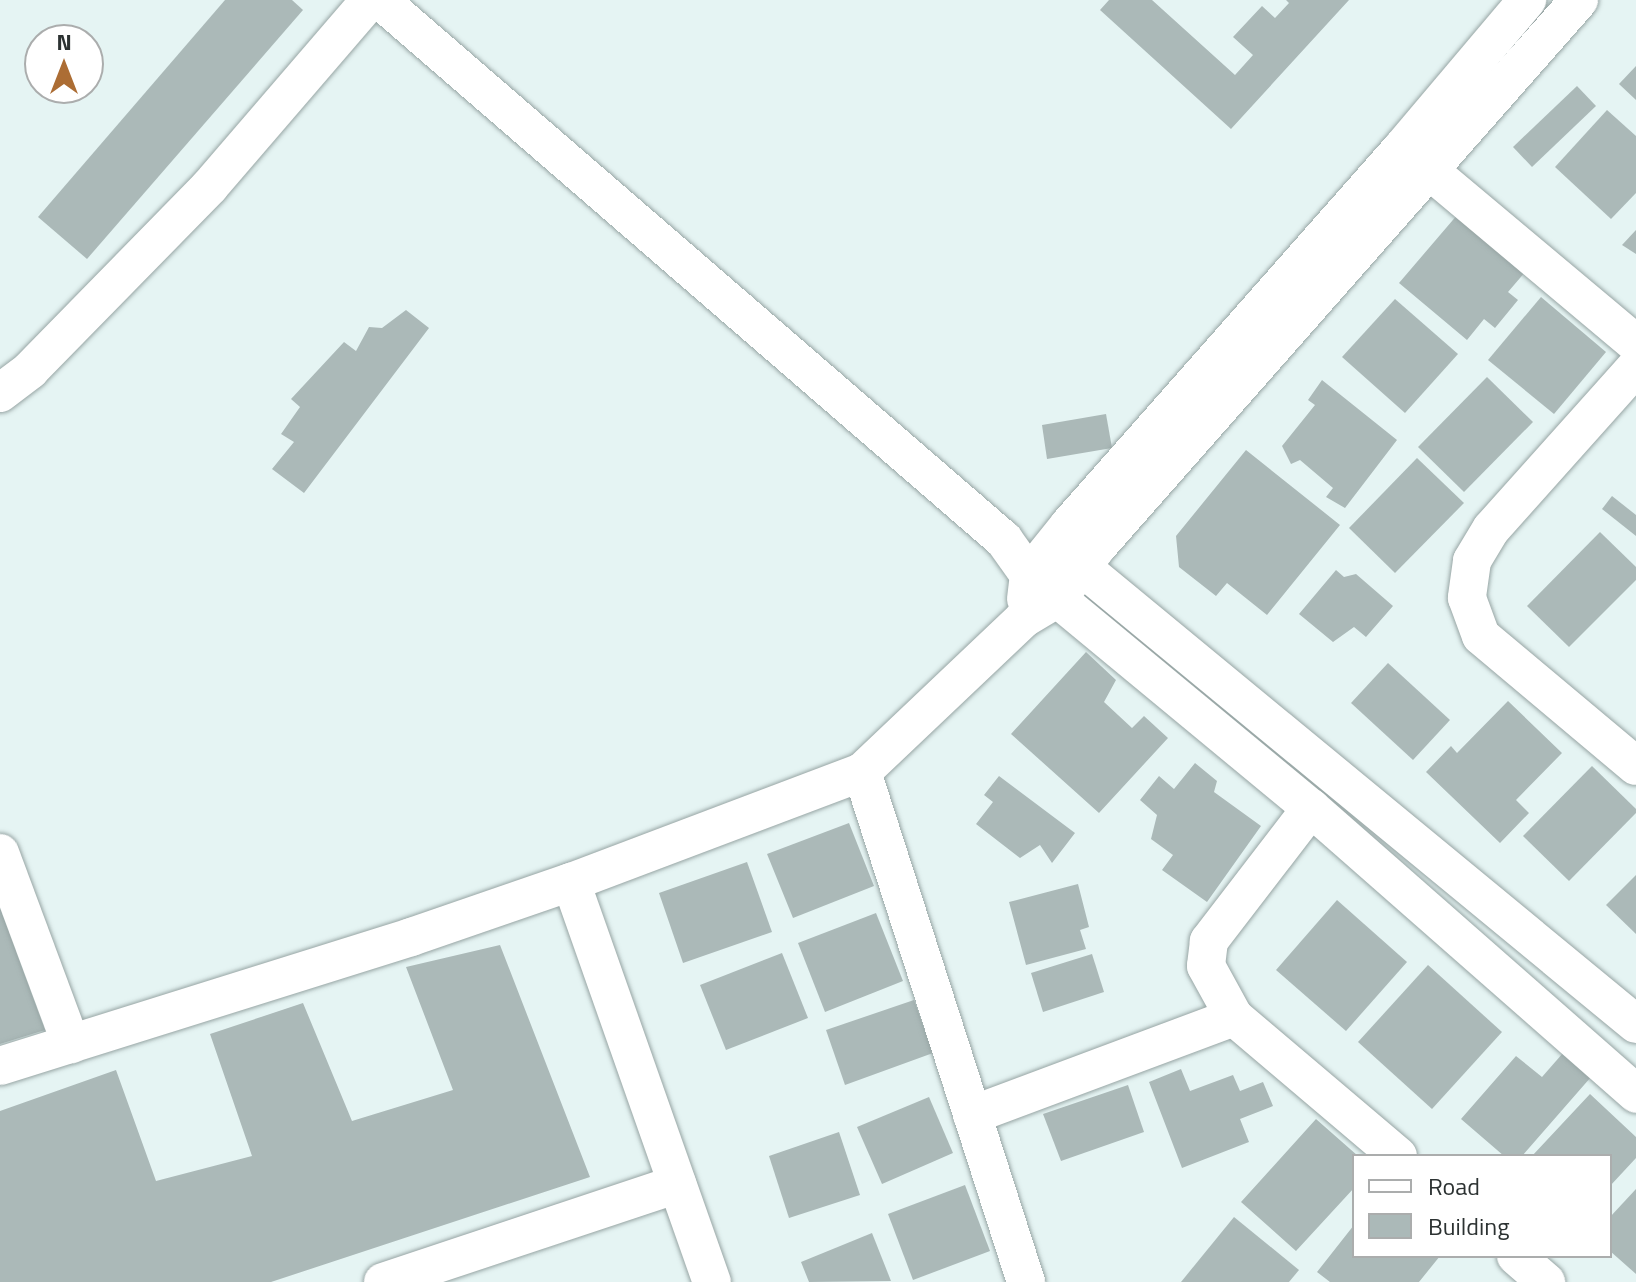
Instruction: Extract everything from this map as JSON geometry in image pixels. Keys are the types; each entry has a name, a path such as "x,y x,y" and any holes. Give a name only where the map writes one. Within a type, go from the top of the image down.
{"street":[{"path":"0,393 30,370 210,186 370,0"},
{"path":"380,0 1004,540 1044,586 1311,808 1636,1094"},
{"path":"1416,160 1527,0"},
{"path":"0,1066 571,882 862,772 1023,619 1068,555 1416,160 1579,0"},
{"path":"1416,160 1636,344"},
{"path":"1636,367 1491,529 1472,561 1467,598 1481,636 1636,766"},
{"path":"1004,540 1068,555 1636,1024"},
{"path":"862,772 1026,1282"},
{"path":"1311,808 1209,941 1206,966 1234,1017 1396,1154"},
{"path":"0,853 71,1044"},
{"path":"571,882 712,1282"},
{"path":"972,1115 1234,1017"},
{"path":"383,1282 677,1184"},
{"path":"1518,1258 1546,1282"}],"building":[{"path":"225,0 292,0 303,10 87,259 38,217"},
{"path":"1109,0 1152,0 1235,75 1253,55 1233,37 1262,6 1275,18 1289,3 1286,0 1349,0 1231,129 1100,10"},
{"path":"1636,66 1636,100 1619,84"},
{"path":"1577,86 1596,106 1532,167 1513,147"},
{"path":"1607,110 1636,136 1636,193 1611,219 1555,167"},
{"path":"1458,214 1526,271 1508,292 1518,300 1495,328 1484,319 1467,340 1399,283"},
{"path":"1636,230 1636,254 1622,245"},
{"path":"1541,297 1606,352 1554,414 1488,360"},
{"path":"1395,299 1458,354 1405,413 1342,357"},
{"path":"406,310 429,328 304,493 272,469 294,442 281,434 300,407 291,399 344,342 356,351 369,327 382,328"},
{"path":"1487,377 1533,422 1464,492 1418,447"},
{"path":"1322,380 1397,440 1345,508 1326,497 1333,488 1300,460 1291,464 1282,446 1315,405 1308,400"},
{"path":"1106,414 1112,448 1047,459 1042,425"},
{"path":"1246,450 1340,525 1267,615 1227,583 1216,596 1179,567 1176,536"},
{"path":"1417,458 1464,503 1395,573 1349,528"},
{"path":"1612,496 1636,515 1636,536 1602,509"},
{"path":"1600,532 1636,567 1636,580 1569,647 1527,606"},
{"path":"1336,570 1344,577 1356,574 1393,606 1366,637 1354,627 1333,642 1299,614"},
{"path":"1086,652 1116,680 1104,702 1132,728 1144,716 1168,738 1099,813 1011,734"},
{"path":"1388,663 1450,720 1413,760 1351,703"},
{"path":"1508,701 1562,753 1516,800 1529,813 1500,843 1426,772 1451,746 1457,753"},
{"path":"1195,763 1217,781 1214,792 1261,826 1207,902 1162,870 1173,855 1151,839 1157,815 1140,800 1159,776 1174,789"},
{"path":"1592,766 1636,809 1636,813 1569,881 1523,836"},
{"path":"999,776 1075,833 1052,863 1040,845 1020,858 976,824 993,802 984,795"},
{"path":"849,823 874,886 793,918 767,854"},
{"path":"747,862 772,932 683,963 659,893"},
{"path":"1636,875 1636,934 1606,905"},
{"path":"1078,884 1089,927 1080,930 1086,949 1026,965 1009,902"},
{"path":"1337,900 1407,962 1346,1031 1276,970"},
{"path":"0,908 45,1030 0,1044"},
{"path":"876,913 903,981 825,1012 798,943"},
{"path":"500,945 590,1177 271,1282 0,1282 0,1111 116,1070 156,1181 252,1156 210,1034 303,1003 352,1121 453,1090 406,967"},
{"path":"782,953 808,1018 726,1050 700,985"},
{"path":"1092,954 1104,992 1043,1012 1031,973"},
{"path":"1428,965 1502,1032 1432,1109 1358,1042"},
{"path":"914,1000 933,1053 845,1085 826,1030"},
{"path":"1563,1053 1591,1077 1524,1154 1502,1154 1461,1119 1516,1056 1542,1077"},
{"path":"1181,1069 1190,1091 1233,1075 1240,1091 1263,1082 1273,1106 1240,1119 1249,1142 1182,1168 1149,1082"},
{"path":"1128,1085 1144,1132 1061,1161 1043,1114"},
{"path":"1590,1094 1636,1137 1636,1158 1612,1184 1612,1154 1534,1154"},
{"path":"929,1097 953,1153 882,1184 857,1127"},
{"path":"1316,1119 1356,1154 1352,1154 1352,1190 1296,1251 1241,1202"},
{"path":"839,1132 860,1195 789,1218 769,1156"},
{"path":"965,1185 990,1251 913,1280 888,1214"},
{"path":"1636,1189 1636,1274 1612,1253 1612,1215"},
{"path":"1234,1217 1299,1270 1289,1282 1181,1282"},
{"path":"1352,1228 1352,1258 1438,1258 1419,1282 1330,1282 1317,1272"},
{"path":"872,1233 891,1281 809,1282 801,1262"}]}
